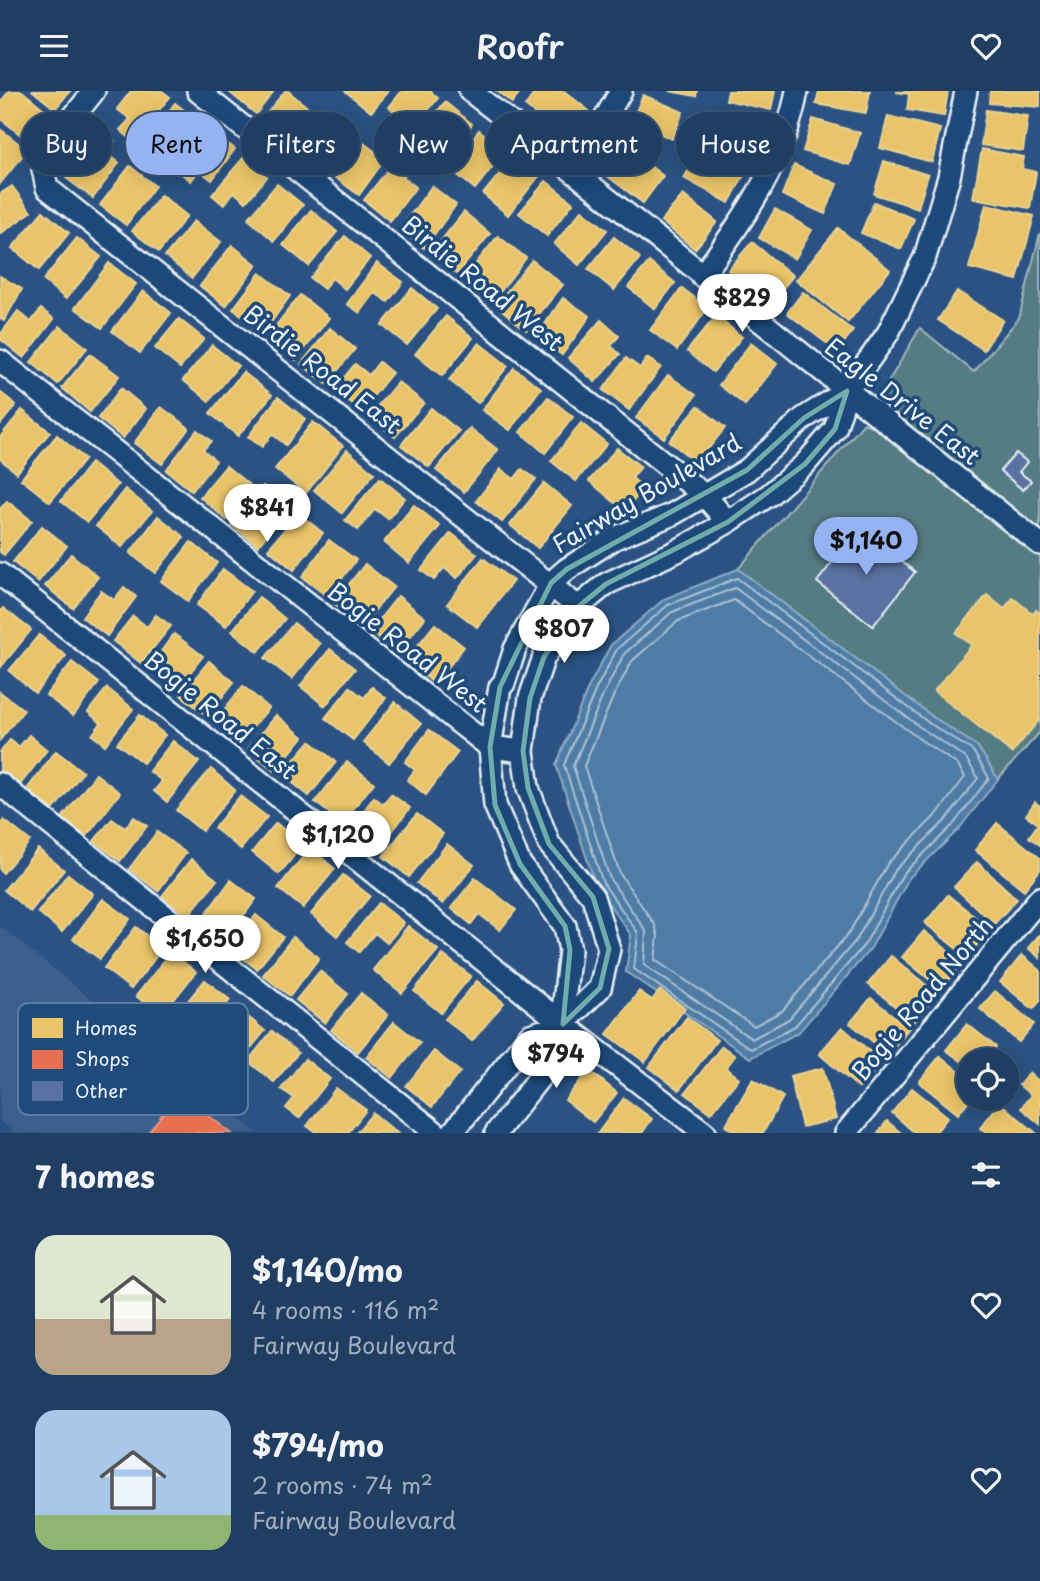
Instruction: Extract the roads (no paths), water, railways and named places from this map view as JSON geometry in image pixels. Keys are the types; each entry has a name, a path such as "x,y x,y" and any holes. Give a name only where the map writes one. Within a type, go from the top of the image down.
{"street":[{"name":"Birdie Road East","path":"94,91 46,151 43,169 47,188 551,583 578,607"},
{"name":"Birdie Road West","path":"198,91 704,495 728,522"},
{"name":"Eagle Drive East","path":"470,91 497,112"},
{"path":"609,112 621,91"},
{"path":"702,276 739,225 776,162 797,91"},
{"name":"Fairway Boulevard","path":"452,1133 530,1035 563,1024 600,988 609,949 593,897 550,843 528,788 523,751 530,698 544,657 578,607 606,584 675,552 769,495 805,464 835,429 847,391 888,333 926,257 949,177 966,91"},
{"name":"Eagle Drive East","path":"579,175 1040,544"},
{"name":"Bogie Road West","path":"0,361 490,747 523,751"},
{"name":"Fairway Boulevard","path":"496,1133 558,1055 570,950 565,926 520,864 495,805 490,747 500,687 504,683 515,649 551,583 566,569 615,538 673,514 747,470 804,418 847,391"},
{"name":"Bogie Road East","path":"0,574 563,1024 705,1133"},
{"path":"0,784 436,1133"},
{"name":"Bogie Road North","path":"846,1133 1040,898"}],"water":[{"path":"738,569 933,717 978,747 998,779 958,830 909,878 871,948 799,1032 750,1058 626,972 631,935 596,886 556,765 589,686 611,645 664,599"}]}
